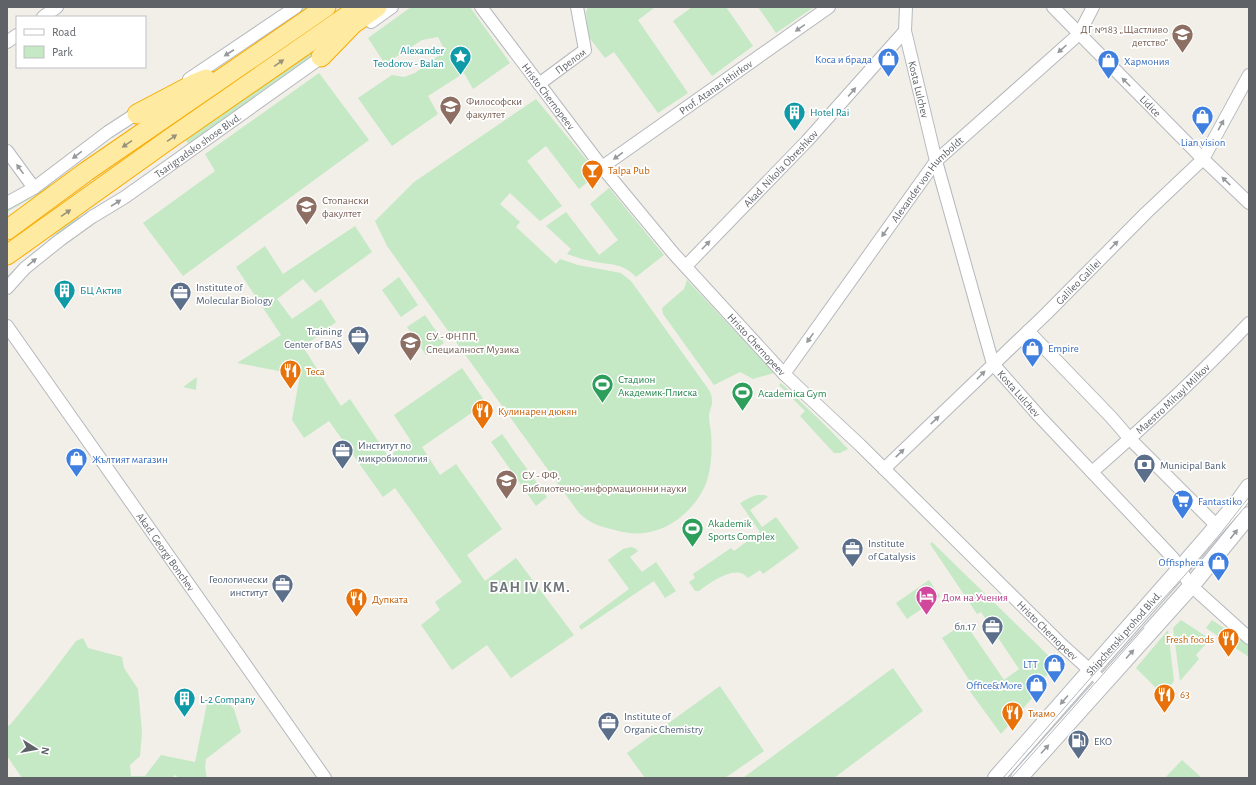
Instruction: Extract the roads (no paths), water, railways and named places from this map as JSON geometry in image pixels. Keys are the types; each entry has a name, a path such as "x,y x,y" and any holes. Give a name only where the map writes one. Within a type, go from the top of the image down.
{"highway":[{"path":"12,224 326,7"},
{"name":"Tsarigradsko shose Blvd.","path":"7,255 168,140 360,7"},
{"path":"321,58 353,24 377,7"},
{"path":"137,114 196,83 232,71"},
{"path":"7,269 34,236"}],"main road":[{"name":"Shipchenski prohod Blvd.","path":"996,778 1180,569 1249,487"},
{"name":"Shipchenski prohod Blvd.","path":"1019,778 1192,585 1249,515"}],"street":[{"path":"44,16 57,7"},
{"path":"7,203 34,188 108,132 243,44 296,7"},
{"name":"Tsarigradsko shose Blvd.","path":"7,288 25,268 60,240 92,217 136,190 392,7"},
{"name":"Hristo Chernopeev","path":"480,7 602,167 674,254 784,374 884,469 1062,646 1104,683"},
{"name":"Прелом","path":"539,84 585,50 577,7"},
{"name":"Prof. Atanas Ishirkov","path":"602,167 829,7"},
{"name":"Kosta Lulchev","path":"906,7 905,31 936,161 993,364 1173,558 1203,598 1249,638"},
{"name":"Lidice","path":"1053,7 1249,204"},
{"name":"Alexander von Humboldt","path":"784,374 936,161 1079,34 1093,7"},
{"name":"Akad. Nikola Obreshkov","path":"686,266 807,141 905,31"},
{"path":"7,42 16,36"},
{"name":"Galileo Galilei","path":"884,469 1028,331 1155,204 1203,159 1249,75"},
{"path":"7,151 34,188"},
{"name":"Maestro Mihayl Milkov","path":"1092,472 1200,374 1249,322"},
{"name":"Akad. Georgi Bonchev","path":"7,326 325,778"},
{"path":"1028,331 1130,439 1217,526"}],"tram line":[{"path":"1003,778 1094,674 1185,575 1249,497"},
{"path":"1011,778 1144,628"}],"place":[{"name":"ДГ №183 „Щастливо детство“","path":"1183,54"},
{"name":"Alexander Teodorov - Balan","path":"460,76"},
{"name":"Коса и брада","path":"888,78"},
{"name":"Хармония","path":"1108,80"},
{"name":"Философски факултет","path":"451,126"},
{"name":"Hotel Rai","path":"795,132"},
{"name":"Lian vision","path":"1203,136"},
{"name":"Talpa Pub","path":"593,190"},
{"name":"Стопански факултет","path":"307,226"},
{"name":"БЦ Актив","path":"64,310"},
{"name":"Institute of Molecular Biology","path":"180,312"},
{"name":"Training Center of BAS","path":"358,356"},
{"name":"СУ - ФНПП, Специалност Музика","path":"411,362"},
{"name":"Empire","path":"1033,368"},
{"name":"Теса","path":"290,390"},
{"name":"Стадион Академик-Плиска","path":"603,404"},
{"name":"Academica Gym","path":"743,412"},
{"name":"Кулинарен дюкян","path":"482,430"},
{"name":"Институт по микробиология","path":"342,470"},
{"name":"Жълтият магазин","path":"77,478"},
{"name":"Municipal Bank","path":"1144,484"},
{"name":"СУ - ФФ, Библиотечно-информационни науки","path":"506,500"},
{"name":"Fantastiko","path":"1182,520"},
{"name":"Akademik Sports Complex","path":"693,548"},
{"name":"Institute of Catalysis","path":"852,568"},
{"name":"Offisphera","path":"1219,582"},
{"name":"Геологически институт","path":"283,604"},
{"name":"Дом на Учения","path":"926,616"},
{"name":"Дупката","path":"356,618"},
{"name":"бл.17","path":"992,646"},
{"name":"Fresh foods","path":"1229,658"},
{"name":"LTT","path":"1054,684"},
{"name":"Office&More","path":"1037,704"},
{"name":"63","path":"1164,714"},
{"name":"L-2 Company","path":"185,718"},
{"name":"Тиамо","path":"1013,732"},
{"name":"Institute of Organic Chemistry","path":"608,742"},
{"name":"EKO","path":"1079,760"}],"district":[{"name":"БАН IV КМ.","path":"530,587"}]}
